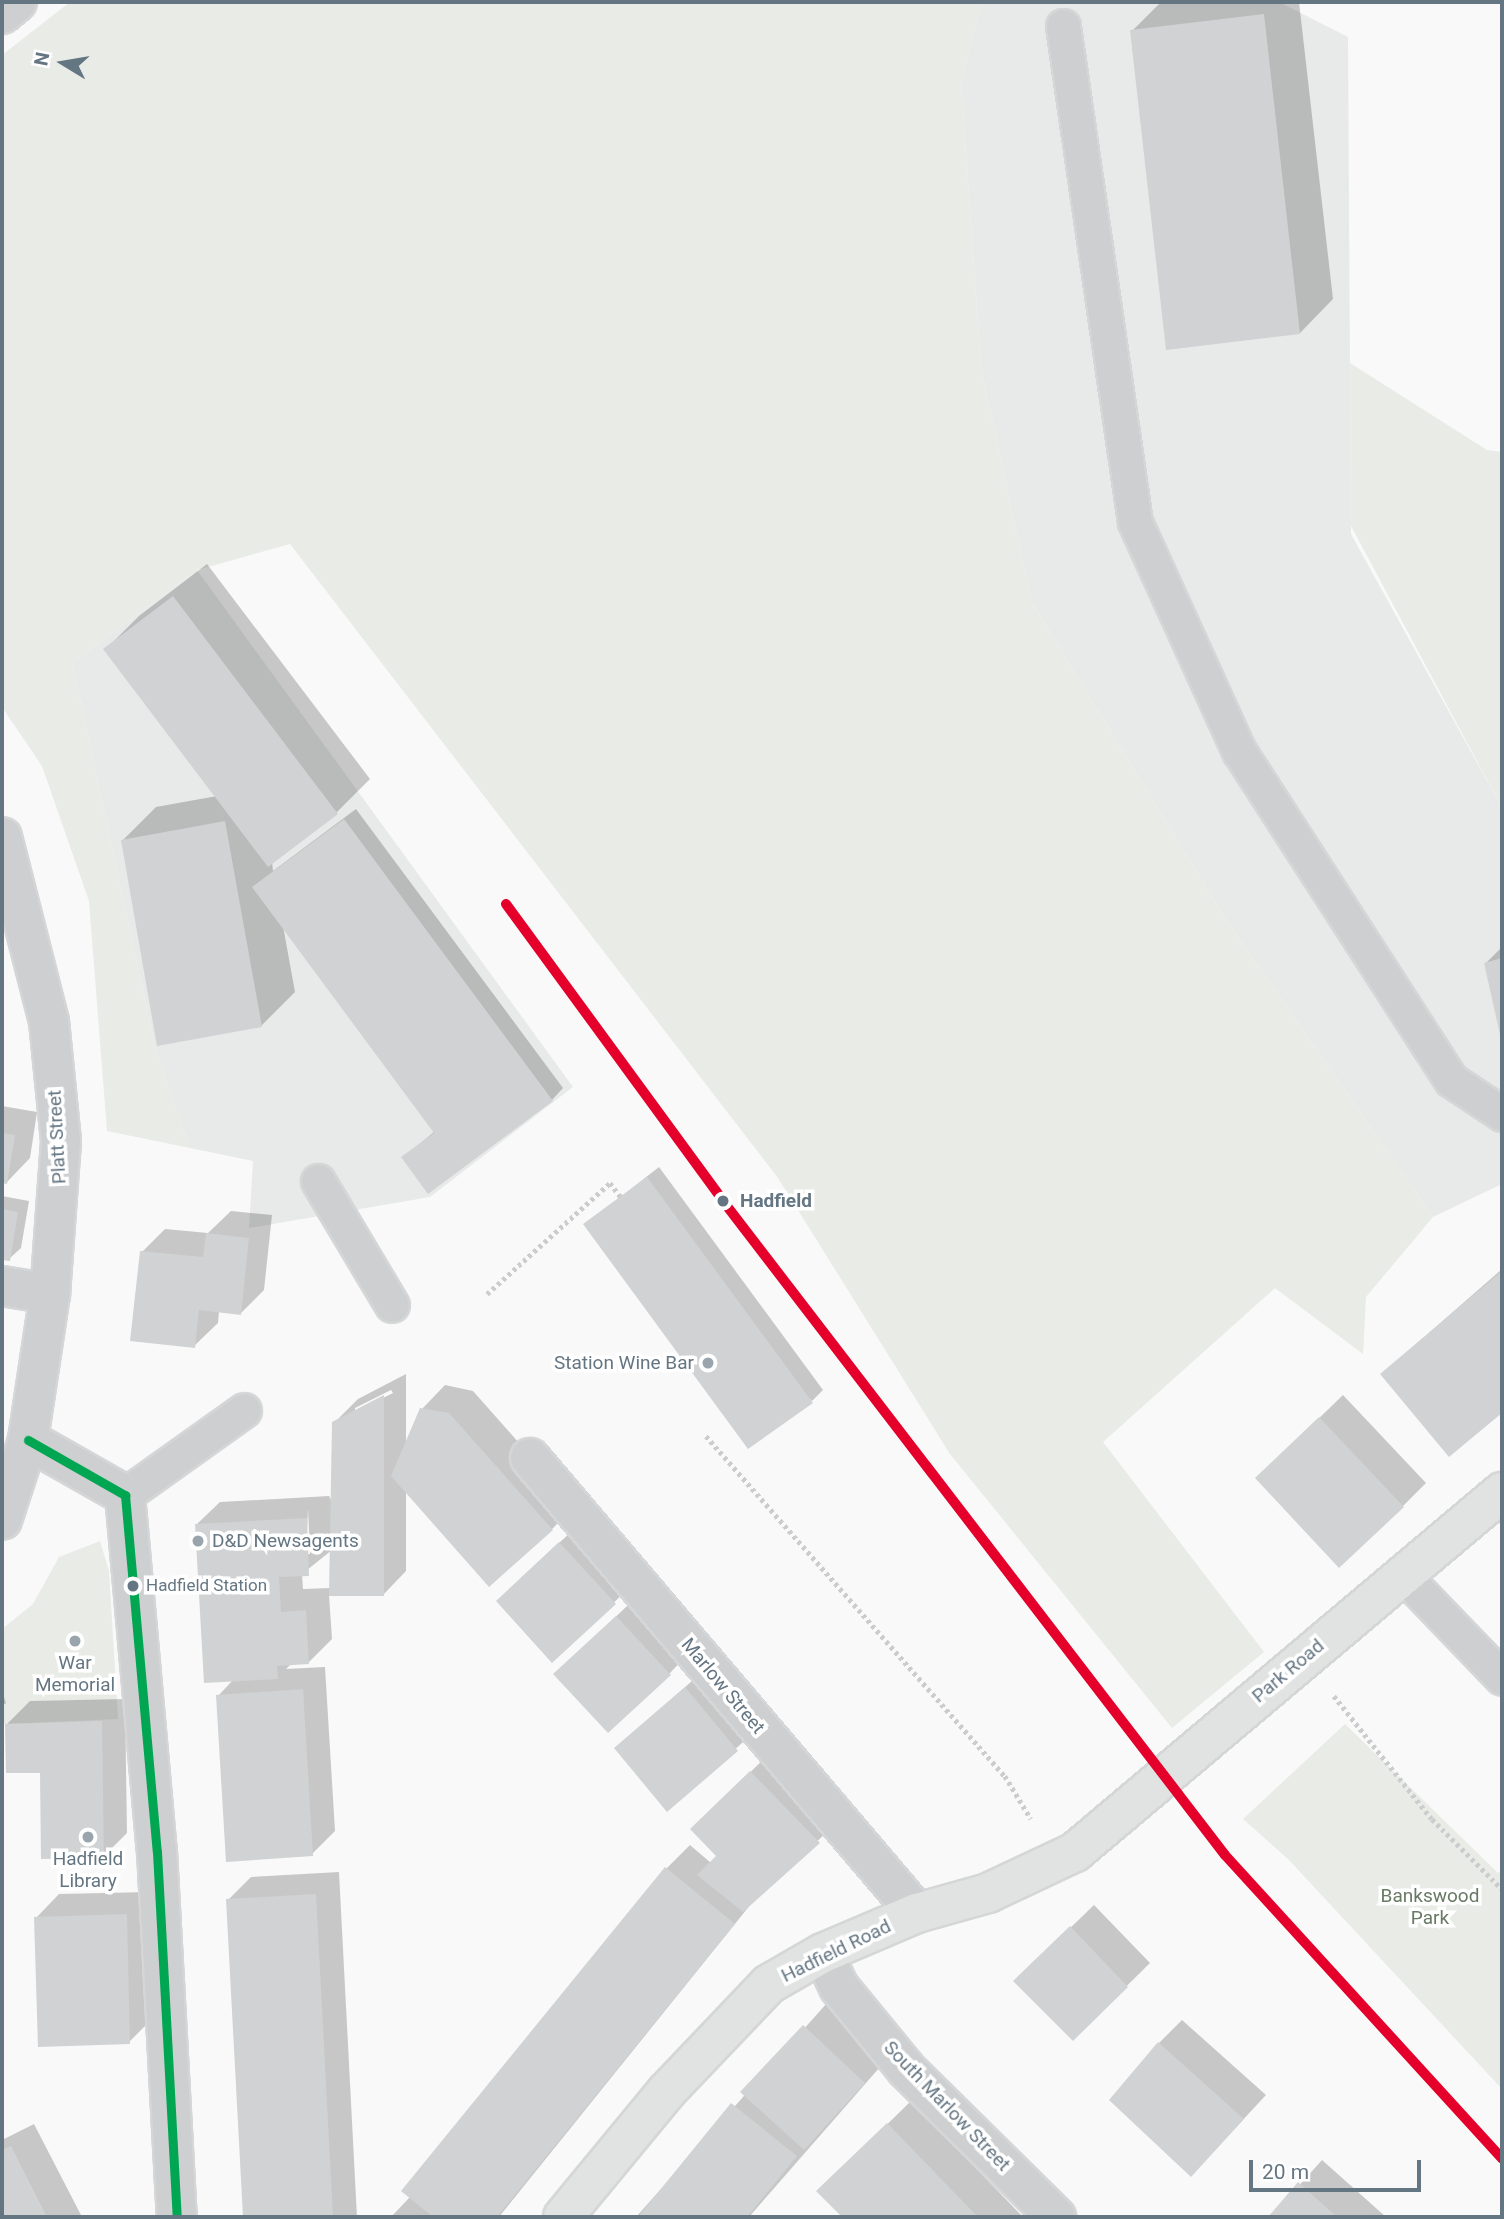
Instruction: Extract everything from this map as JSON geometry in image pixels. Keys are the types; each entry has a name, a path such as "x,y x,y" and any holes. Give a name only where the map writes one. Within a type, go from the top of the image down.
{"street":[{"path":"2,14 17,2"},
{"name":"Platt Street","path":"2,837 49,1021 61,1141 50,1294 28,1440 2,1520"},
{"path":"2,1286 50,1294"},
{"path":"28,1440 125,1495 157,1852 177,2217"},
{"name":"Marlow Street","path":"530,1458 917,1913"},
{"name":"Park Road","path":"1066,1857 1502,1492"},
{"name":"Hadfield Road","path":"563,2217 666,2092 769,1984 822,1953 917,1913 988,1893 1066,1857"},
{"name":"South Marlow Street","path":"822,1953 839,1987 906,2069 1056,2217"}],"lane":[{"path":"1063,26 1135,522 1239,751 1451,1080 1502,1114"},
{"path":"318,1181 392,1305"},
{"path":"125,1495 244,1410"},
{"path":"1404,1576 1502,1678"}],"path":[{"path":"487,1294 610,1184 621,1197"},
{"path":"706,1436 1005,1776 1066,1857"},
{"path":"1290,1667 1432,1819 1502,1889"}],"shaded area":[{"path":"981,2 1279,2 1348,37 1351,534 1502,808 1502,1184 1433,1217 1223,915 1031,601 981,367 961,82"},
{"path":"197,570 573,1087 430,1197 249,1228 253,1161 190,1148 156,1051 72,663"}],"green space":[{"path":"70,2 981,2 961,82 981,367 1031,601 1223,915 1433,1217 1366,1297 1363,1354 1275,1288 1103,1442 1264,1652 1172,1728 950,1454 778,1178 290,544 197,570 72,663 156,1051 190,1148 107,1131 89,901 42,766 2,707 2,55"},
{"path":"1350,363 1487,450 1502,452 1502,808 1351,526"},
{"path":"100,1541 109,1571 118,1719 2,1724 2,1629 33,1604 59,1557"},
{"name":"Bankswood Park","path":"1345,1724 1498,1873 1502,1870 1502,2089 1288,1859 1243,1819"}],"building":[{"path":"1264,14 1300,334 1166,350 1130,30"},
{"path":"173,596 338,814 268,867 103,649"},
{"path":"344,819 553,1101 428,1194 401,1157 434,1133 252,887"},
{"path":"225,821 262,1027 157,1046 121,840"},
{"path":"1502,958 1502,1038 1501,1039 1484,963"},
{"path":"2,1133 15,1135 7,1184 2,1183"},
{"path":"647,1177 813,1403 748,1449 583,1224"},
{"path":"2,1209 18,1212 10,1261 2,1260"},
{"path":"206,1233 249,1238 241,1315 199,1310 195,1348 130,1341 140,1251 203,1257"},
{"path":"1502,1271 1502,1413 1449,1457 1380,1374"},
{"path":"384,1395 384,1596 329,1596 332,1422"},
{"path":"420,1408 449,1413 553,1530 489,1587 391,1476"},
{"path":"1319,1417 1404,1507 1339,1568 1255,1478"},
{"path":"307,1518 309,1576 279,1577 281,1612 306,1610 309,1664 277,1666 278,1679 204,1683 195,1524"},
{"path":"559,1542 616,1604 552,1663 496,1601"},
{"path":"616,1616 671,1675 608,1733 553,1674"},
{"path":"685,1687 738,1751 667,1812 614,1748"},
{"path":"303,1689 313,1856 226,1862 216,1695"},
{"path":"102,1721 104,1858 41,1859 40,1773 6,1773 5,1724"},
{"path":"750,1771 820,1843 743,1912 697,1875 716,1856 690,1829"},
{"path":"665,1867 735,1924 497,2217 433,2217 401,2191"},
{"path":"316,1894 333,2217 243,2217 226,1899"},
{"path":"127,1914 130,2044 38,2047 34,1917"},
{"path":"1070,1926 1128,1987 1073,2041 1013,1981"},
{"path":"803,2025 865,2083 804,2150 740,2092"},
{"path":"1158,2042 1244,2119 1191,2177 1109,2100"},
{"path":"731,2103 797,2156 747,2217 638,2217"},
{"path":"887,2123 978,2217 842,2217 816,2191"},
{"path":"11,2146 47,2217 2,2217 2,2150"},
{"path":"1298,2182 1337,2217 1268,2217"}],"transit line":[{"path":"506,904 723,1201 1225,1855 1502,2158"},
{"path":"28,1440 125,1495 157,1852 177,2217"}],"place":[{"name":"Hadfield","path":"723,1201"},
{"name":"Station Wine Bar","path":"708,1363"},
{"name":"D&D Newsagents","path":"198,1541"},
{"name":"Hadfield Station","path":"133,1586"},
{"name":"War Memorial","path":"75,1641"},
{"name":"Hadfield Library","path":"88,1837"}]}
